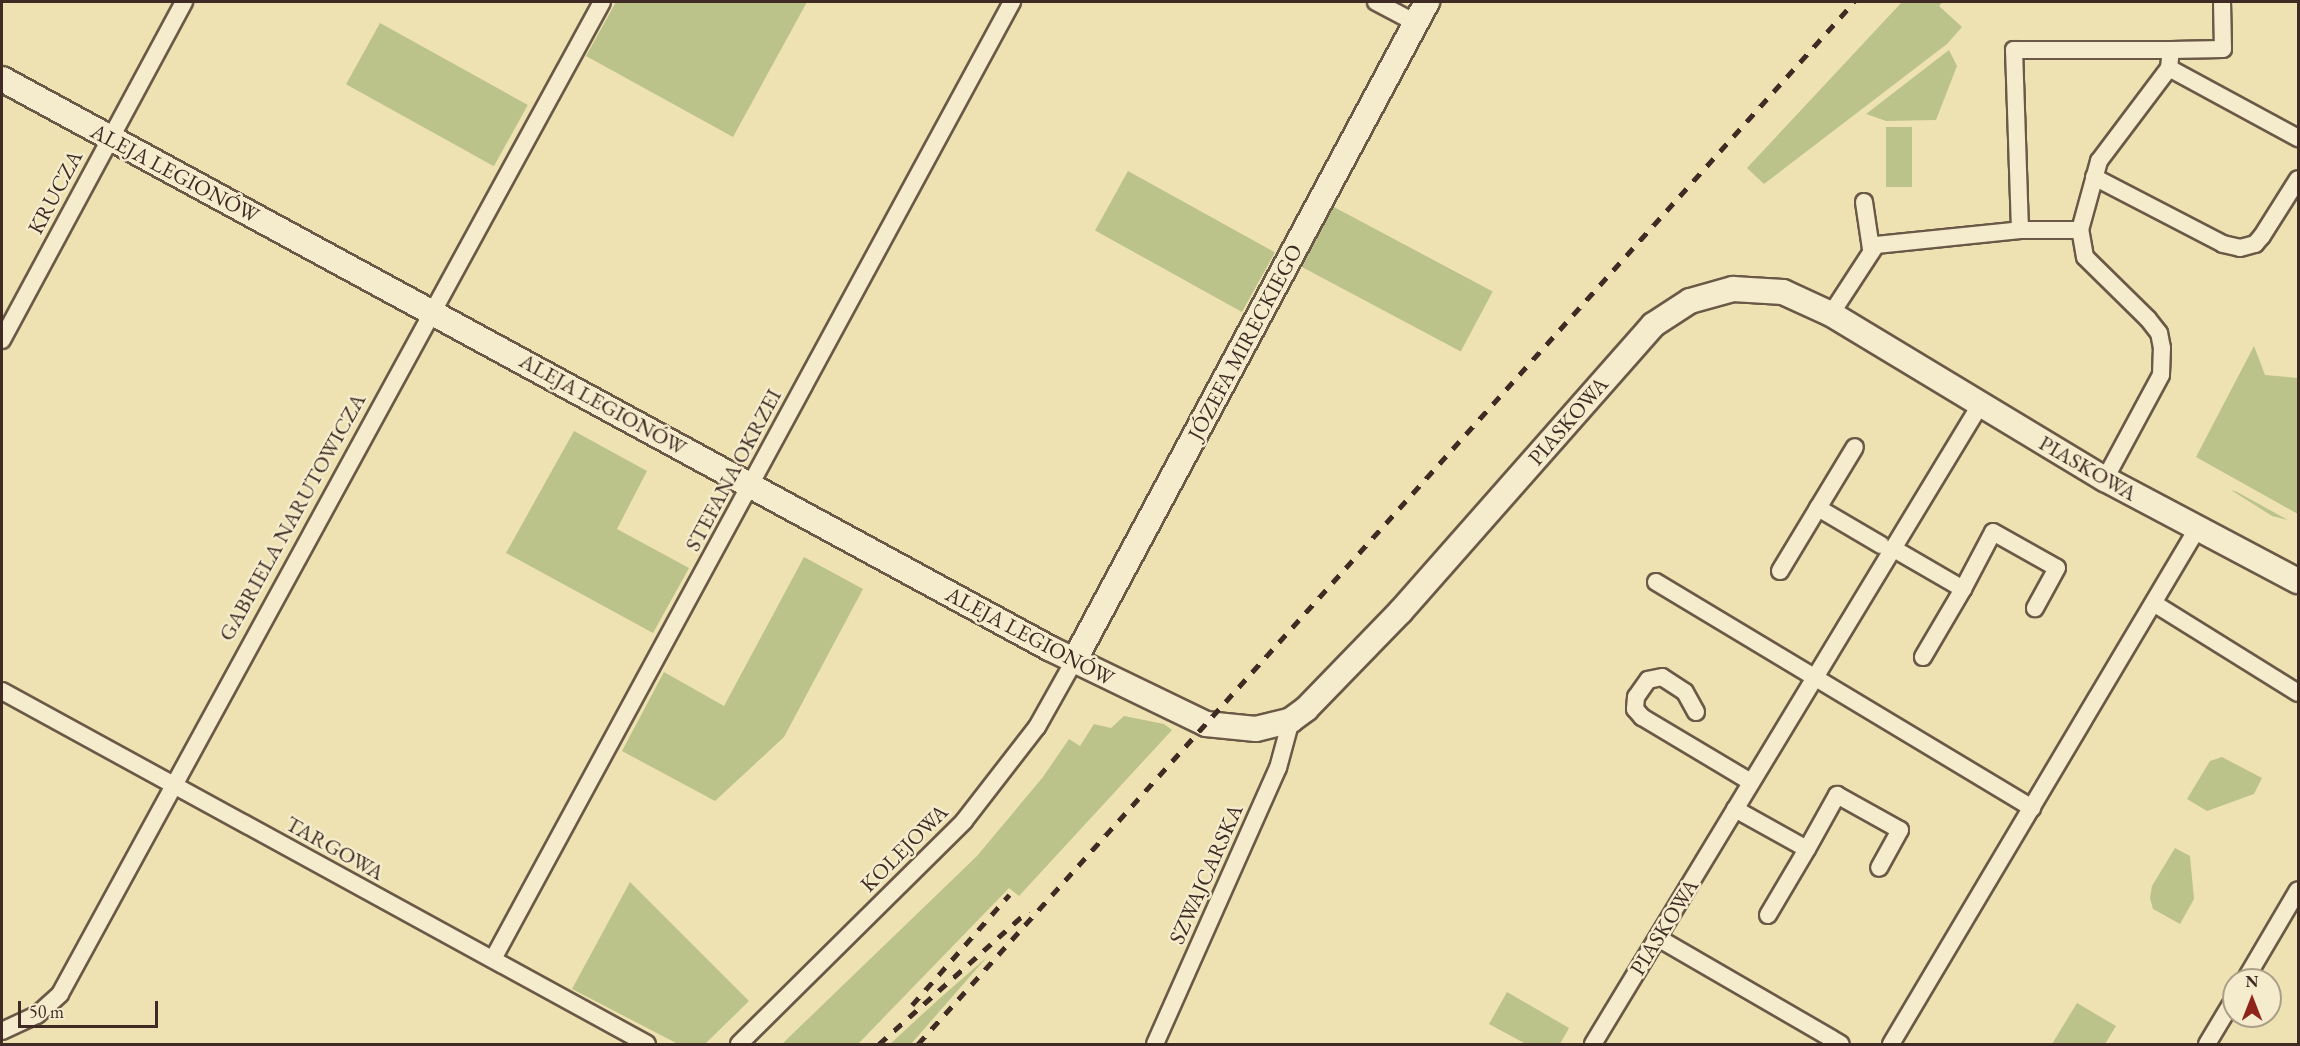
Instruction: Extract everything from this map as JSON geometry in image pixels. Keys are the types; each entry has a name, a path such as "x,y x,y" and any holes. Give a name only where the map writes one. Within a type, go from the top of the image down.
{"street":[{"name":"KRUCZA","path":"2,340 109,137 184,2"},
{"name":"GABRIELA NARUTOWICZA","path":"2,1031 37,1015 60,994 430,310 602,2"},
{"name":"STEFANA OKRZEI","path":"493,959 1012,2"},
{"path":"1376,2 1422,12"},
{"path":"2020,230 2014,50 2223,50 2222,2"},
{"name":"JÓZEFA MIRECKIEGO","path":"1074,661 1422,12"},
{"path":"2105,479 2161,375 2162,348 2159,333 2148,319 2085,257 2080,230 2094,177 2105,150 2169,69 2171,50"},
{"path":"2169,69 2298,138"},
{"name":"ALEJA LEGIONÓW","path":"2,79 1074,661 1206,724"},
{"path":"2094,177 2223,244 2240,248 2255,244 2262,236 2298,179"},
{"path":"1864,202 1871,249"},
{"path":"1831,314 1871,249 1885,243 2020,230 2080,230"},
{"name":"PIASKOWA","path":"1206,724 1256,729 1291,720 1320,697 1369,646 1669,311 1710,293 1759,288 1783,292 1831,314 2105,479 2298,581"},
{"name":"PIASKOWA","path":"1593,1044 1980,405"},
{"path":"1780,572 1855,447"},
{"path":"1818,508 1881,545"},
{"path":"1891,1044 2155,604 2197,529"},
{"path":"1923,657 1993,532 2057,568 2035,608"},
{"path":"1901,554 1963,589"},
{"path":"1656,582 2032,808"},
{"path":"2155,604 2298,693"},
{"name":"KOLEJOWA","path":"739,1044 964,821 1033,733 1074,661"},
{"path":"1696,712 1684,692 1662,677 1648,680 1636,697 1635,709 1642,717 1751,782"},
{"name":"TARGOWA","path":"2,691 647,1044"},
{"name":"SZWAJCARSKA","path":"1155,1044 1278,768 1291,720"},
{"path":"1768,915 1837,795 1900,830 1879,868"},
{"path":"1735,808 1807,849"},
{"path":"2252,968 2298,890"},
{"path":"1658,938 1841,1044"},
{"path":"2207,1044 2222,1019"}],"green space":[{"path":"616,2 807,2 733,137 586,56"},
{"path":"1902,2 1943,2 1939,6 1962,27 1947,44 1764,184 1747,168"},
{"path":"380,23 528,105 494,166 346,84"},
{"path":"1949,50 1957,66 1936,120 1886,121 1866,114"},
{"path":"1886,127 1912,127 1912,187 1886,187"},
{"path":"1128,171 1275,252 1242,312 1095,230"},
{"path":"1332,206 1493,291 1461,351 1300,266"},
{"path":"2254,346 2265,375 2298,378 2298,514 2196,457"},
{"path":"574,431 647,471 617,529 689,568 653,633 506,553"},
{"path":"2231,490 2237,492 2288,520 2272,516"},
{"path":"804,557 863,589 784,737 715,801 622,751 664,672 724,706"},
{"path":"1124,716 1164,724 1172,730 1019,896 1009,888 858,1044 782,1044 977,856 1043,777 1069,739 1080,746 1094,724 1111,728"},
{"path":"2222,757 2262,778 2254,794 2207,811 2187,799 2210,761"},
{"path":"2175,848 2190,856 2194,899 2180,924 2153,909 2150,898 2152,886"},
{"path":"630,882 749,1001 705,1044 678,1044 572,989"},
{"path":"987,957 911,1044 890,1044 939,999"},
{"path":"1507,992 1569,1028 1560,1044 1526,1044 1489,1024"},
{"path":"2077,1003 2116,1026 2105,1044 2052,1044"}],"railway":[{"path":"918,1044 1854,2"},
{"path":"912,1005 1009,895"},
{"path":"879,1044 1028,911"}]}
